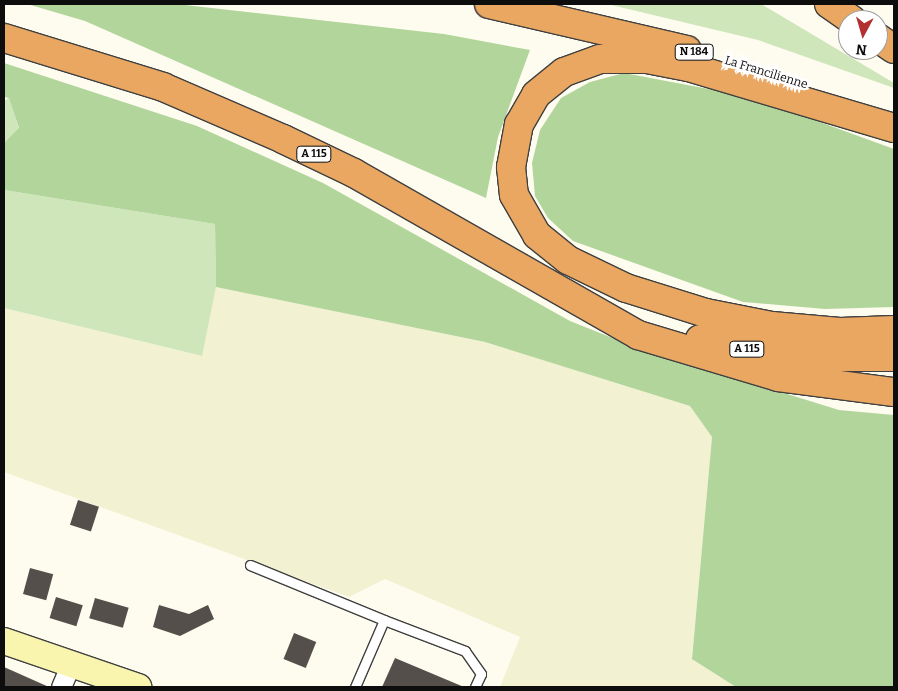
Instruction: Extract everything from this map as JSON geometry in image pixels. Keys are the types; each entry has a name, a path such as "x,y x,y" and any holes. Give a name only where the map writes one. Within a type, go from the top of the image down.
{"highway":[{"name":"La Francilienne","path":"489,4 673,46 894,116"},
{"name":"A 115","path":"4,38 163,87 275,135 354,173 605,313 626,313 673,332 743,348 812,357 894,357"},
{"path":"894,128 688,66 625,57 600,59 564,72 536,95 519,124 511,168 514,195 537,235 568,260 626,288 697,311 772,326 840,332 894,330"},
{"path":"605,313 638,335 735,367 823,385 894,392"}],"street":[{"path":"4,641 138,687"},
{"path":"61,687 71,664"}],"lane":[{"path":"250,565 465,651 481,674 475,687"},
{"path":"355,687 384,620"}],"green space":[{"path":"27,4 176,4 444,34 530,50 498,137 486,198 85,21"},
{"path":"607,4 761,4 838,50 838,60 855,60 894,83 894,88 758,40"},
{"path":"4,63 197,126 323,183 570,321 635,347 839,410 894,415 894,687 736,687 692,659 712,437 690,406 485,342 216,287 215,224 4,190 4,143 19,128 9,98 4,97"},
{"path":"624,73 751,97 894,149 894,307 825,309 743,302 573,241 548,218 535,196 532,163 540,130 561,98 590,82"},
{"path":"9,97 19,129 4,143 4,102"},
{"path":"4,190 215,224 216,287 202,356 4,308"},
{"path":"216,287 485,342 690,406 712,437 692,658 736,687 500,687 520,637 385,579 349,597 4,472 4,308 201,356"}],"building":[{"path":"78,500 99,507 91,532 70,525"},
{"path":"30,568 53,574 46,600 23,594"},
{"path":"56,597 83,605 76,626 50,618"},
{"path":"95,598 129,608 123,628 89,618"},
{"path":"159,605 189,614 208,605 214,619 180,636 153,627"},
{"path":"294,633 316,642 306,668 284,659"},
{"path":"395,658 464,687 382,687"},
{"path":"4,667 49,687 4,687"}]}
